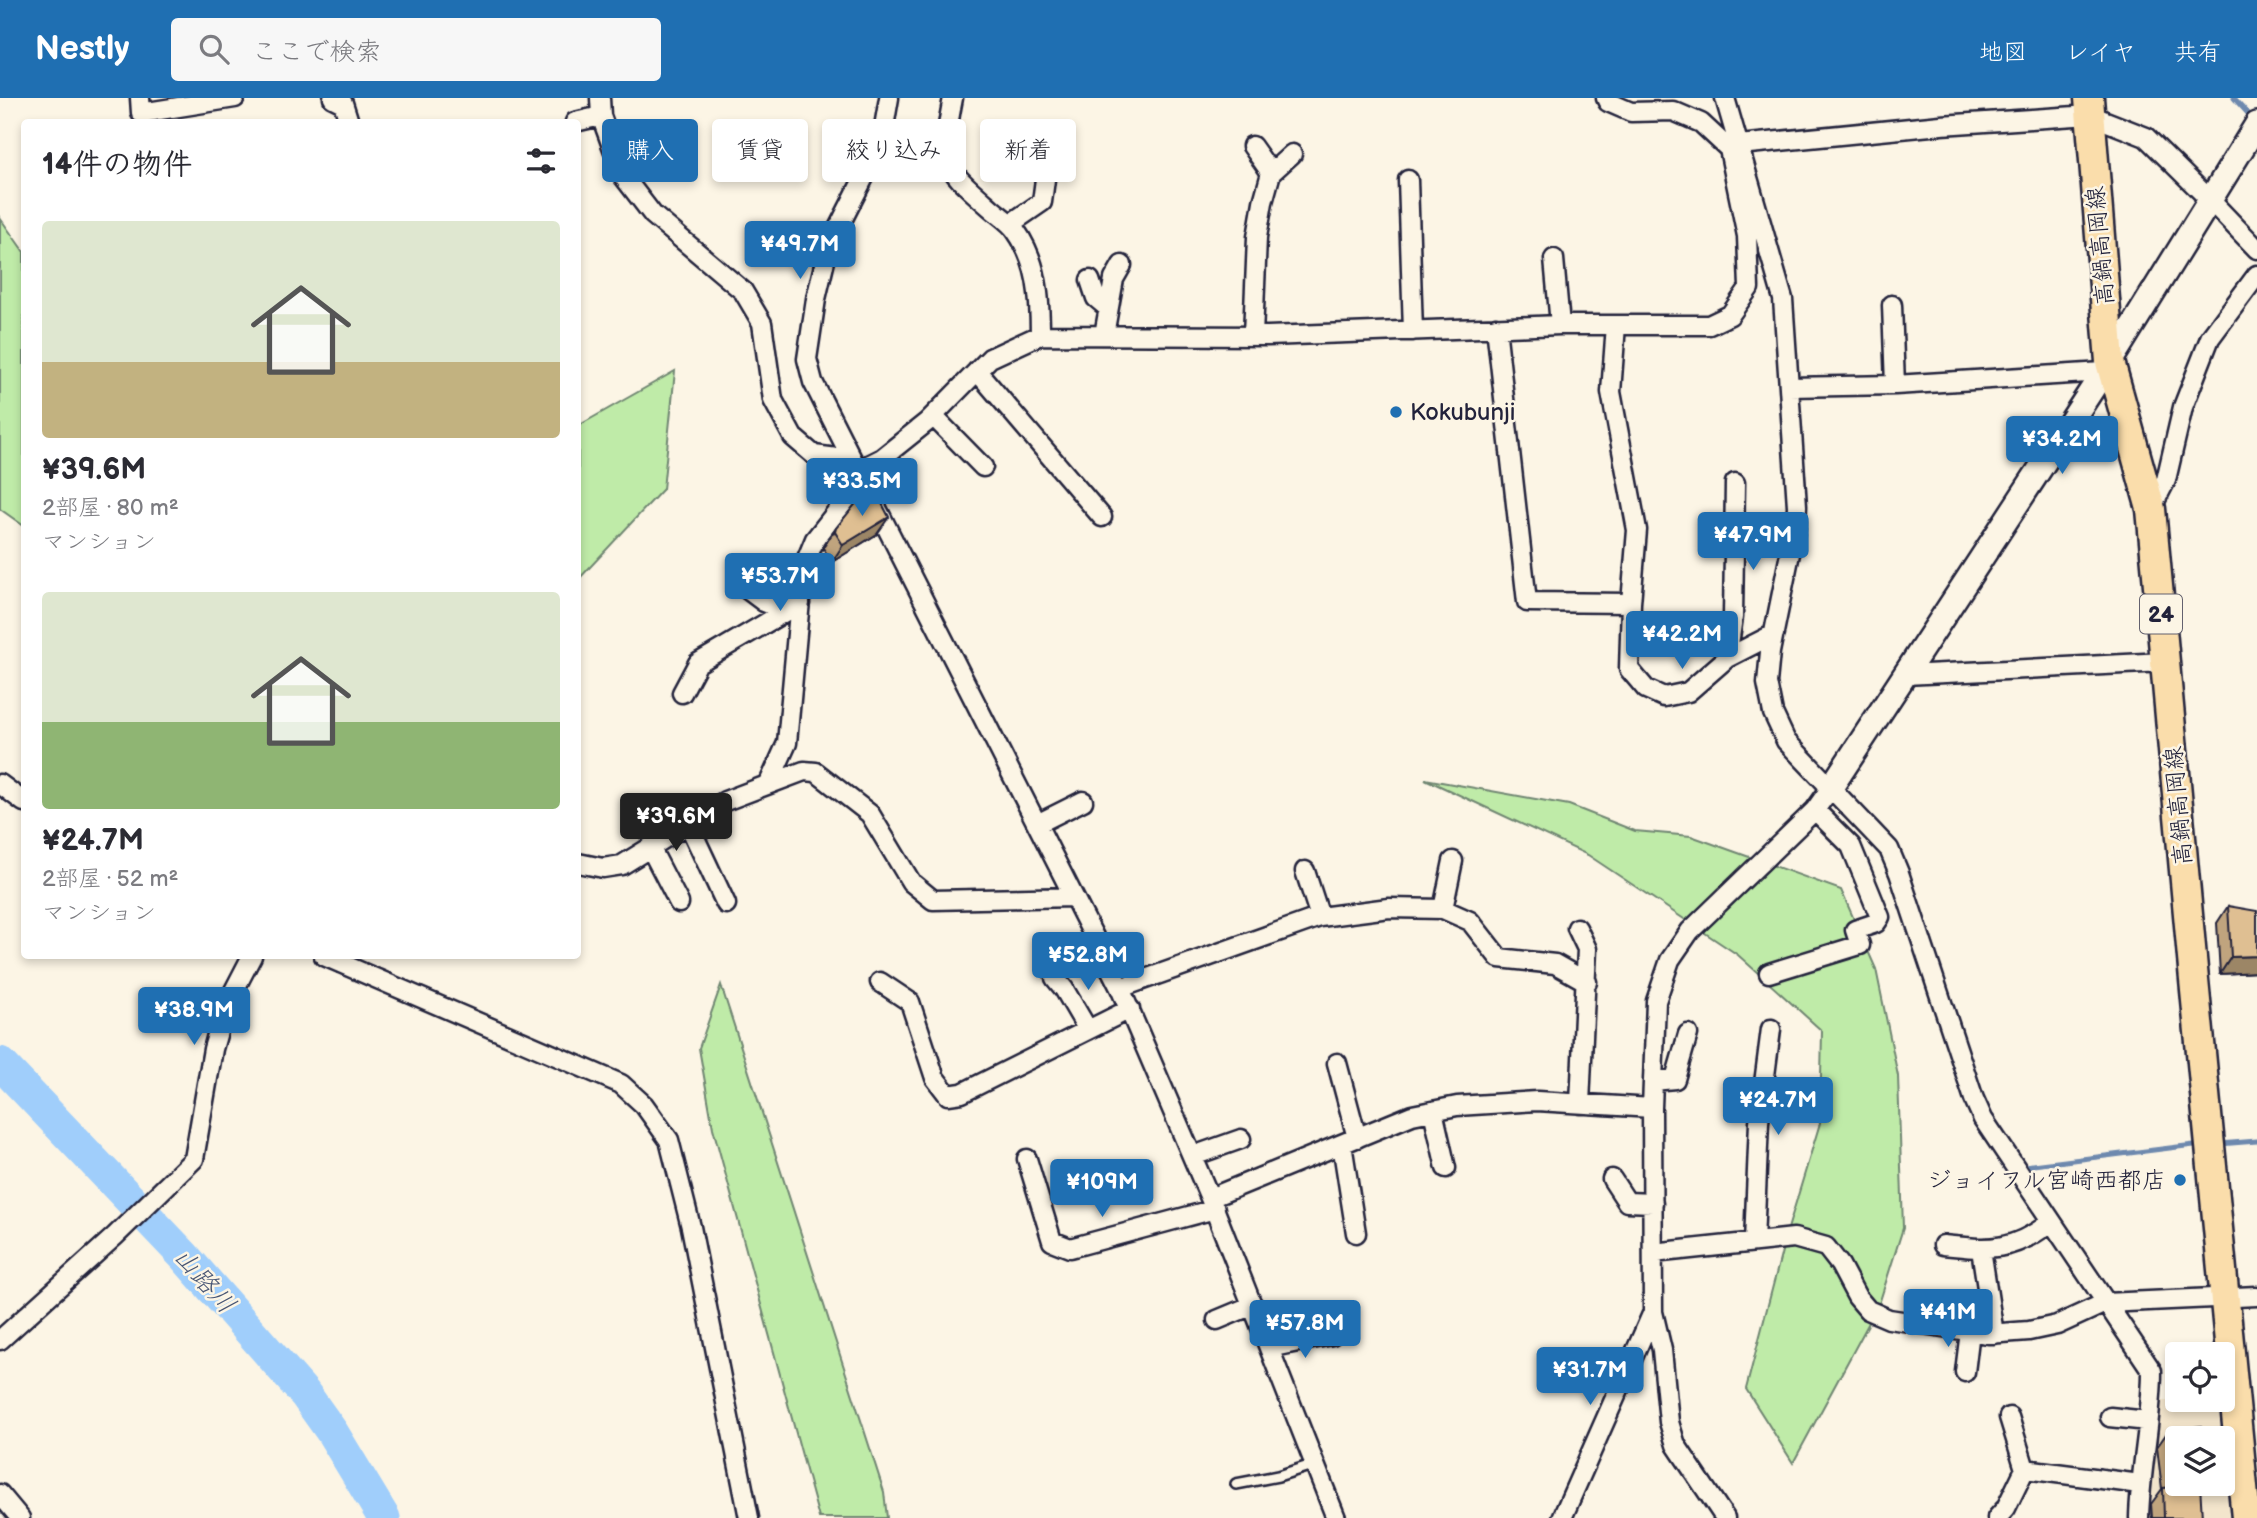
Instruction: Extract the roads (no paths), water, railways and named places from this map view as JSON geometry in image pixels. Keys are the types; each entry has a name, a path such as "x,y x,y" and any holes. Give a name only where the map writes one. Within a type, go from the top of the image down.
{"main road":[{"name":"高鍋高岡線","path":"2089,107 2107,367 2151,509 2246,1518"}],"street":[{"path":"140,98 141,113 235,98"},
{"path":"334,98 342,103 348,119"},
{"path":"600,98 601,116 623,176 653,215 743,291 762,323 773,400 793,437 814,455 858,471"},
{"path":"889,98 881,144 828,248 816,299 807,359 813,382 1130,1009 1213,1203 1336,1518"},
{"path":"953,98 945,142 948,164 957,178 1015,229 1030,257 1040,293 1040,335"},
{"path":"1606,98 1608,102 1632,113 1673,111 1700,123 1734,147 1783,299 1796,524 1767,683 1773,713 1786,741 1889,849 1983,1119 2152,1371 2139,1518"},
{"path":"769,783 787,743 793,607 803,568 815,539 837,511 858,471 882,457 933,416 990,358 1040,335 1253,336 1560,325 1709,326 1730,315 1749,288 1747,236 1725,98"},
{"path":"1734,147 2089,107 2146,138 2257,249"},
{"path":"581,121 601,116"},
{"path":"1725,1518 1676,1445 1669,1422 1662,1350 1653,1312 1652,1108 1656,1000 1670,960 1690,931 1815,810 1830,789 2107,367 2254,130"},
{"path":"1252,145 1271,173"},
{"path":"1253,336 1257,237 1271,173 1292,154"},
{"path":"1408,180 1413,331"},
{"path":"1010,225 1042,202 1045,182"},
{"path":"1554,259 1560,325"},
{"path":"1104,335 1114,279 1122,265"},
{"path":"2151,509 2165,480 2183,407 2210,338 2257,275"},
{"path":"1090,280 1096,298 1108,308"},
{"path":"1892,305 1895,385"},
{"path":"1616,325 1611,392 1637,530 1629,669 1646,689 1664,697 1688,692 1727,658 1774,634"},
{"path":"1496,327 1527,601 1631,603"},
{"path":"1789,387 1895,385 2107,367"},
{"path":"977,371 1102,517"},
{"path":"933,416 983,467"},
{"path":"1727,658 1733,617 1735,483"},
{"path":"744,587 764,602 793,607"},
{"path":"682,693 698,663 793,607"},
{"path":"1905,675 2165,662"},
{"path":"581,864 603,868 622,865 725,801 804,771 816,772 870,814 911,882 933,900 1074,897"},
{"path":"0,784 21,800"},
{"path":"1037,824 1083,801"},
{"path":"1769,973 1860,945 1855,930 1877,923 1880,917 1852,846 1815,810"},
{"path":"688,823 726,904"},
{"path":"650,847 679,903"},
{"path":"1443,909 1453,861"},
{"path":"1305,871 1320,917"},
{"path":"1120,988 1320,917 1389,908 1443,909 1471,921 1499,958 1555,964 1587,982"},
{"path":"1577,928 1587,948 1580,1104"},
{"path":"0,1340 115,1236 194,1159 220,1023 250,959"},
{"path":"331,959 621,1084 644,1105 669,1140 691,1227 749,1518"},
{"path":"1055,978 1088,1030"},
{"path":"880,982 910,1002 935,1077 948,1095 962,1093 1130,1009"},
{"path":"1754,1242 1759,1122 1771,1029"},
{"path":"1653,1081 1675,1080 1688,1034"},
{"path":"1337,1063 1349,1141 1356,1233"},
{"path":"1027,1159 1052,1241 1070,1248 1213,1203 1412,1115 1457,1106 1537,1101 1652,1108"},
{"path":"1433,1111 1446,1168"},
{"path":"1193,1156 1241,1139"},
{"path":"1612,1179 1627,1202 1653,1203"},
{"path":"1943,1245 1981,1249 2012,1245 2032,1236 2051,1222"},
{"path":"1653,1253 1794,1238 1826,1247 1868,1310 1889,1319 1994,1334 2057,1325 2105,1303 2257,1296"},
{"path":"1981,1249 1994,1334"},
{"path":"1217,1320 1253,1305"},
{"path":"1562,1518 1653,1312"},
{"path":"1965,1372 1970,1331"},
{"path":"1269,1348 1332,1335"},
{"path":"1997,1518 2006,1508 2025,1469 2009,1417"},
{"path":"2110,1417 2148,1421"},
{"path":"2025,1469 2140,1484"},
{"path":"0,1494 20,1518"}],"lane":[{"path":"1237,1484 1278,1476 1315,1464"}],"waterway":[{"path":"2234,98 2253,119"},
{"name":"山路川","path":"0,1063 184,1256 305,1394 332,1432 384,1518"},
{"path":"2219,1144 2257,1141"},
{"path":"2025,1166 2202,1144"}],"place":[{"name":"Kokubunji","path":"1396,412"},
{"name":"ジョイフル宮崎西都店","path":"2180,1180"}]}
